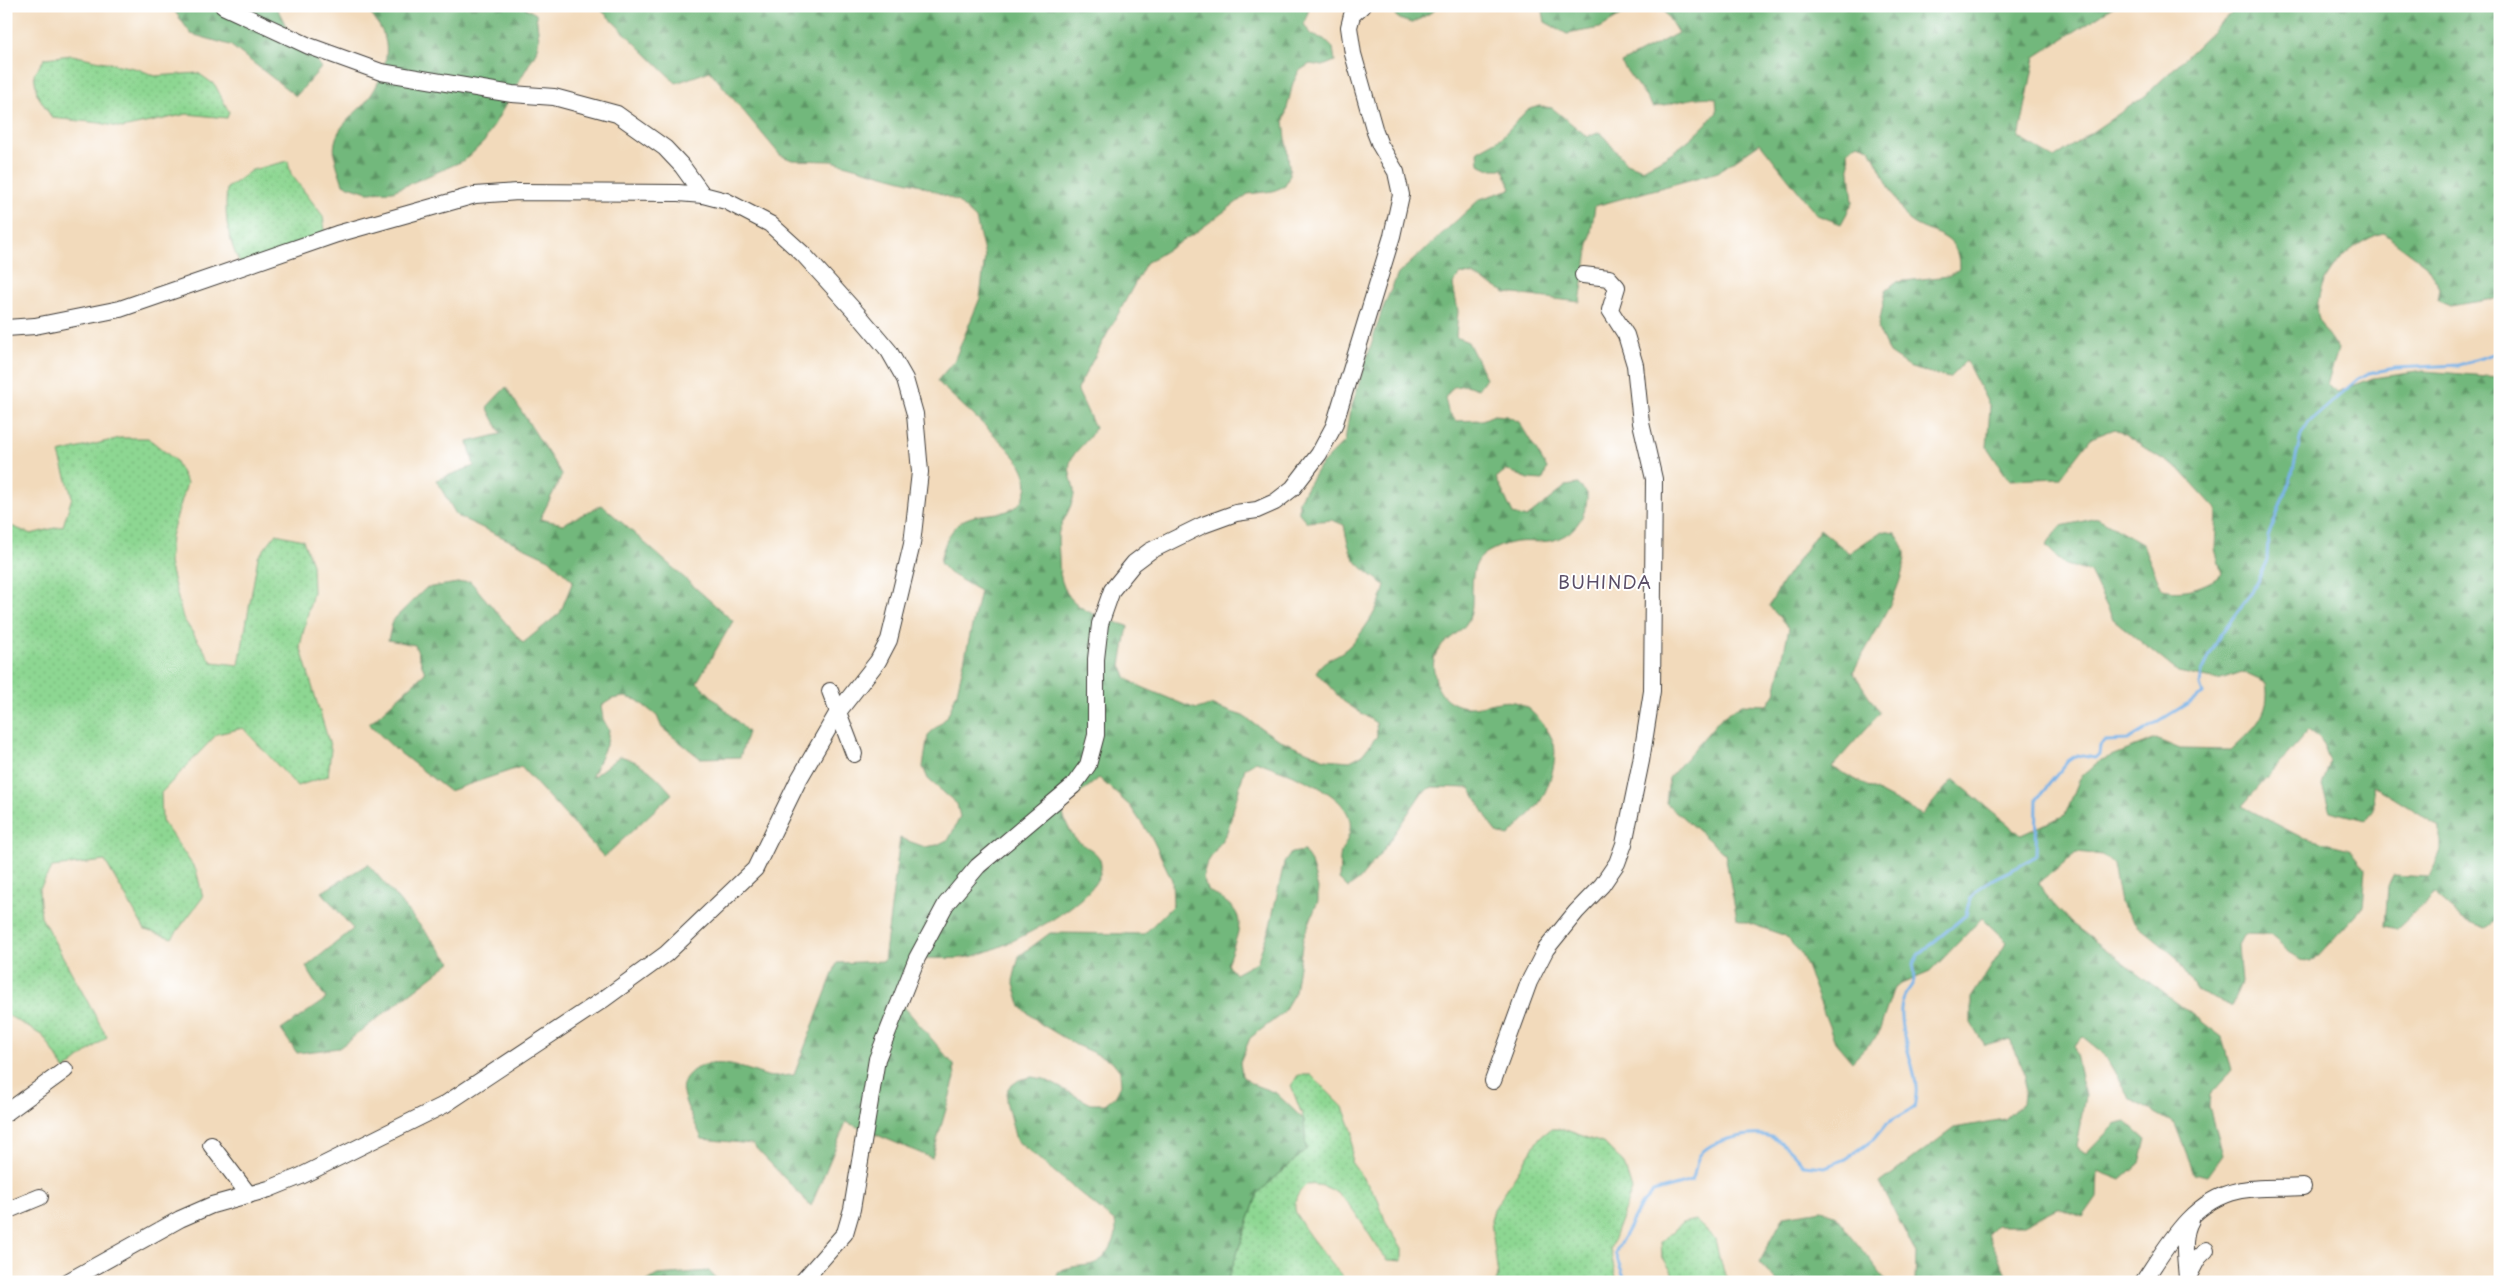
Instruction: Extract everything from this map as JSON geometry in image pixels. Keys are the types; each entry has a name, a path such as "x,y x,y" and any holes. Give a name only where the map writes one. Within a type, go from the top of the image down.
{"street":[{"path":"223,6 309,46 382,72 512,94 554,97 617,114 665,148 682,166 703,195"},
{"path":"802,1282 845,1233 852,1209 877,1059 917,958 946,904 978,866 1073,786 1088,765 1096,735 1096,659 1100,624 1112,590 1134,563 1150,551 1203,525 1231,515 1257,510 1275,502 1293,488 1319,454 1334,426 1392,236 1401,195 1396,172 1380,145 1375,132 1353,54 1349,27 1352,15 1362,6"},
{"path":"6,328 35,326 120,309 338,234 474,195 518,192 678,193 703,195 726,201 770,224 803,254 889,351 905,379 915,414 920,472 912,544 889,640 878,661 838,712 798,781 755,869 666,954 604,999 444,1105 301,1176 249,1195 212,1205 180,1219 67,1282"},
{"path":"1493,1081 1529,982 1546,949 1576,912 1602,885 1617,863 1624,844 1652,691 1654,479 1641,423 1635,365 1626,335 1610,310 1617,286 1609,278 1584,276"},
{"path":"830,691 854,754"},
{"path":"6,1113 65,1070"},
{"path":"211,1145 249,1195"},
{"path":"2143,1282 2197,1209 2219,1196 2239,1190 2303,1187"},
{"path":"6,1211 40,1197"},
{"path":"2187,1280 2185,1249 2187,1228 2197,1209"},
{"path":"2187,1280 2198,1258 2206,1250"}],"green space":[{"path":"171,6 276,6 288,30 309,46 321,68 296,96 230,45 191,34"},
{"path":"365,6 522,6 536,14 539,39 536,52 484,142 465,160 393,191 367,192 343,184 335,158 334,147 339,132 346,122 368,100 381,75 386,57 385,39 382,30"},
{"path":"597,6 1310,6 1304,24 1311,35 1324,39 1333,48 1335,61 1323,66 1310,64 1299,71 1293,83 1284,121 1290,174 1285,186 1273,191 1248,194 1195,233 1146,263 1077,389 1095,428 1074,454 1070,463 1069,468 1074,494 1059,531 1058,544 1060,574 1070,598 1078,606 1089,612 1128,626 1121,665 1126,677 1137,685 1197,709 1210,705 1243,716 1276,738 1325,759 1350,761 1362,755 1377,736 1376,723 1343,701 1316,672 1323,663 1338,655 1358,637 1380,601 1385,585 1356,561 1349,547 1344,525 1332,520 1307,522 1299,513 1299,500 1319,467 1345,441 1349,415 1382,310 1398,274 1480,199 1511,189 1503,169 1490,169 1479,164 1478,151 1501,138 1527,110 1539,106 1552,108 1588,137 1600,132 1626,163 1642,169 1683,145 1717,112 1716,98 1708,97 1653,107 1621,63 1678,33 1661,6 2114,6 2035,57 2019,138 2054,158 2145,96 2239,6 2500,6 2500,298 2450,306 2438,301 2440,288 2426,265 2383,233 2358,245 2336,264 2321,289 2318,302 2318,316 2338,350 2327,384 2337,392 2373,378 2424,371 2500,377 2500,918 2486,928 2462,919 2434,894 2397,929 2385,926 2388,887 2393,875 2429,877 2440,853 2440,827 2373,785 2374,810 2366,820 2330,811 2322,786 2330,762 2320,738 2309,730 2242,806 2301,837 2350,849 2366,869 2363,907 2312,962 2300,960 2270,935 2244,934 2238,945 2241,983 2231,1006 2196,991 2176,957 2136,924 2120,903 2113,865 2103,855 2077,852 2039,883 2045,895 2071,923 2222,1037 2231,1071 2210,1094 2209,1107 2222,1155 2207,1176 2194,1173 2175,1124 2130,1099 2104,1054 2083,1037 2074,1045 2085,1096 2076,1147 2087,1153 2114,1125 2127,1122 2146,1139 2140,1163 2121,1180 2098,1171 2097,1197 2083,1217 2058,1208 2024,1225 1997,1225 1988,1234 2009,1282 1915,1282 1916,1254 1880,1183 1954,1128 2005,1119 2023,1102 2026,1076 2010,1039 1985,1046 1971,1023 1971,998 2007,942 1982,918 1930,972 1894,987 1878,1035 1852,1062 1835,1042 1801,953 1783,935 1737,919 1725,854 1666,803 1669,778 1721,718 1742,704 1768,705 1775,694 1789,628 1769,606 1782,583 1820,529 1849,553 1882,531 1895,533 1901,541 1905,550 1905,557 1898,585 1892,601 1853,672 1880,713 1832,767 1922,815 1953,779 2021,835 2065,815 2080,778 2099,761 2156,739 2180,749 2231,750 2259,721 2266,704 2266,683 2242,672 2218,680 2178,672 2113,619 2090,572 2065,565 2046,546 2061,526 2098,518 2142,543 2162,589 2186,590 2209,583 2222,574 2215,549 2217,510 2181,471 2115,429 2091,438 2060,478 2009,480 1987,447 1990,407 1966,361 1949,378 1911,368 1889,353 1878,329 1886,290 1896,282 1948,276 1959,269 1955,247 1942,236 1909,220 1895,198 1870,149 1858,143 1848,151 1853,202 1841,224 1817,215 1760,143 1718,172 1595,206 1580,302 1506,293 1473,275 1460,274 1453,285 1458,311 1456,337 1468,342 1486,378 1478,389 1466,385 1453,387 1445,398 1448,411 1456,421 1482,420 1494,415 1507,416 1519,422 1547,468 1543,480 1529,479 1506,470 1496,478 1513,514 1526,518 1566,486 1578,484 1587,493 1587,502 1582,517 1577,524 1572,530 1558,539 1503,545 1482,556 1474,570 1469,620 1437,652 1434,674 1437,687 1444,697 1460,706 1472,707 1509,701 1521,704 1531,711 1545,727 1554,744 1553,769 1544,795 1539,803 1509,836 1496,833 1470,788 1432,787 1421,794 1384,849 1359,880 1348,888 1339,879 1341,852 1348,839 1350,830 1349,817 1342,805 1330,794 1315,785 1283,771 1256,761 1245,768 1227,832 1206,865 1203,877 1207,890 1230,906 1239,920 1239,928 1227,964 1235,974 1257,962 1270,926 1284,863 1291,853 1304,851 1311,862 1318,889 1318,901 1303,939 1295,992 1282,1014 1250,1038 1240,1062 1242,1076 1252,1084 1276,1093 1304,1120 1306,1150 1258,1193 1227,1282 1056,1282 1058,1272 1073,1267 1094,1264 1106,1255 1115,1238 1115,1222 1016,1140 1006,1101 1008,1088 1019,1080 1032,1077 1044,1079 1091,1104 1105,1104 1115,1096 1121,1085 1120,1071 1112,1061 1076,1045 1041,1024 1021,1007 1013,981 1019,956 1050,933 1144,934 1173,905 1172,880 1153,840 1130,806 1099,778 1067,804 1063,815 1076,840 1094,852 1100,860 1101,865 1098,879 1087,893 1070,908 1050,921 988,951 960,958 917,958 900,1002 954,1065 955,1078 932,1158 846,1122 811,1206 752,1144 702,1139 684,1099 683,1083 696,1068 715,1064 737,1066 770,1077 794,1075 837,963 884,961 900,838 925,847 937,845 949,839 960,817 957,804 928,779 923,767 928,735 947,717 957,692 980,591 949,573 940,563 943,551 948,538 961,522 975,516 1010,510 1016,506 1022,500 1027,482 1023,469 1016,458 998,438 937,381 954,361 980,298 985,257 976,219 957,201 920,185 832,161 792,160 780,155 710,71 676,83"},
{"path":"1391,6 1436,6 1435,10 1413,23 1399,18"},
{"path":"1542,6 1637,6 1600,28 1567,34 1545,22"},
{"path":"72,55 138,69 155,76 198,73 215,85 229,112 227,118 187,114 122,128 100,123 52,118 37,94 34,74 45,58"},
{"path":"288,161 291,174 323,216 326,238 242,268 233,248 228,229 226,210 227,188 252,170"},
{"path":"506,387 562,475 540,519 563,524 602,505 733,621 697,682 748,732 740,757 700,758 662,728 657,716 637,700 625,697 612,699 601,706 603,719 609,730 607,743 591,778 620,756 636,762 649,770 672,794 604,857 521,767 449,791 395,749 369,724 425,673 415,645 388,640 393,620 426,588 470,581 523,643 560,613 573,581 549,559 457,516 436,480 474,466 468,442 501,434 487,407"},
{"path":"120,438 148,438 175,460 187,483 171,536 169,563 183,618 212,662 239,665 258,557 276,534 303,540 312,564 313,592 300,646 331,749 328,776 297,786 243,728 217,734 161,793 162,821 196,870 203,897 172,938 145,930 105,861 52,867 39,890 41,917 107,1037 65,1070 43,1036 6,1014 6,524 31,534 63,526 72,497 59,453"},
{"path":"368,864 451,962 339,1048 297,1053 281,1030 326,999 306,967 353,929 322,892"},
{"path":"1298,1075 1311,1075 1343,1107 1353,1133 1351,1162 1377,1197 1386,1223 1402,1248 1402,1261 1388,1260 1344,1199 1321,1185 1306,1185 1296,1198 1295,1209 1310,1236 1347,1282 1227,1282 1258,1193 1306,1150 1304,1120 1291,1086"},
{"path":"1550,1129 1563,1129 1605,1144 1624,1164 1632,1190 1610,1249 1617,1282 1496,1282 1498,1276 1491,1221 1494,1209 1540,1137"},
{"path":"1822,1210 1834,1214 1887,1282 1777,1282 1759,1263 1784,1216"},
{"path":"1695,1220 1715,1239 1721,1266 1730,1282 1678,1282 1662,1256 1661,1242 1682,1223"},
{"path":"709,1271 719,1282 646,1282 657,1275"}],"waterway":[{"path":"1626,1282 1615,1253 1641,1205 1653,1192 1692,1181 1698,1158 1706,1149 1733,1138 1764,1135 1784,1145 1803,1165 1825,1167 1846,1159 1874,1139 1887,1123 1914,1108 1915,1078 1902,1029 1901,1009 1902,1001 1913,983 1915,972 1913,964 1918,955 1966,915 1969,902 1975,892 1993,879 2016,868 2036,855 2037,799 2068,761 2077,755 2095,758 2099,754 2100,746 2105,741 2128,740 2203,694 2200,685 2202,672 2220,635 2252,592 2267,560 2268,537 2292,475 2301,435 2309,422 2358,379 2369,373 2395,368 2459,365 2500,352"}],"district":[{"name":"BUHINDA","path":"1605,581"}]}
